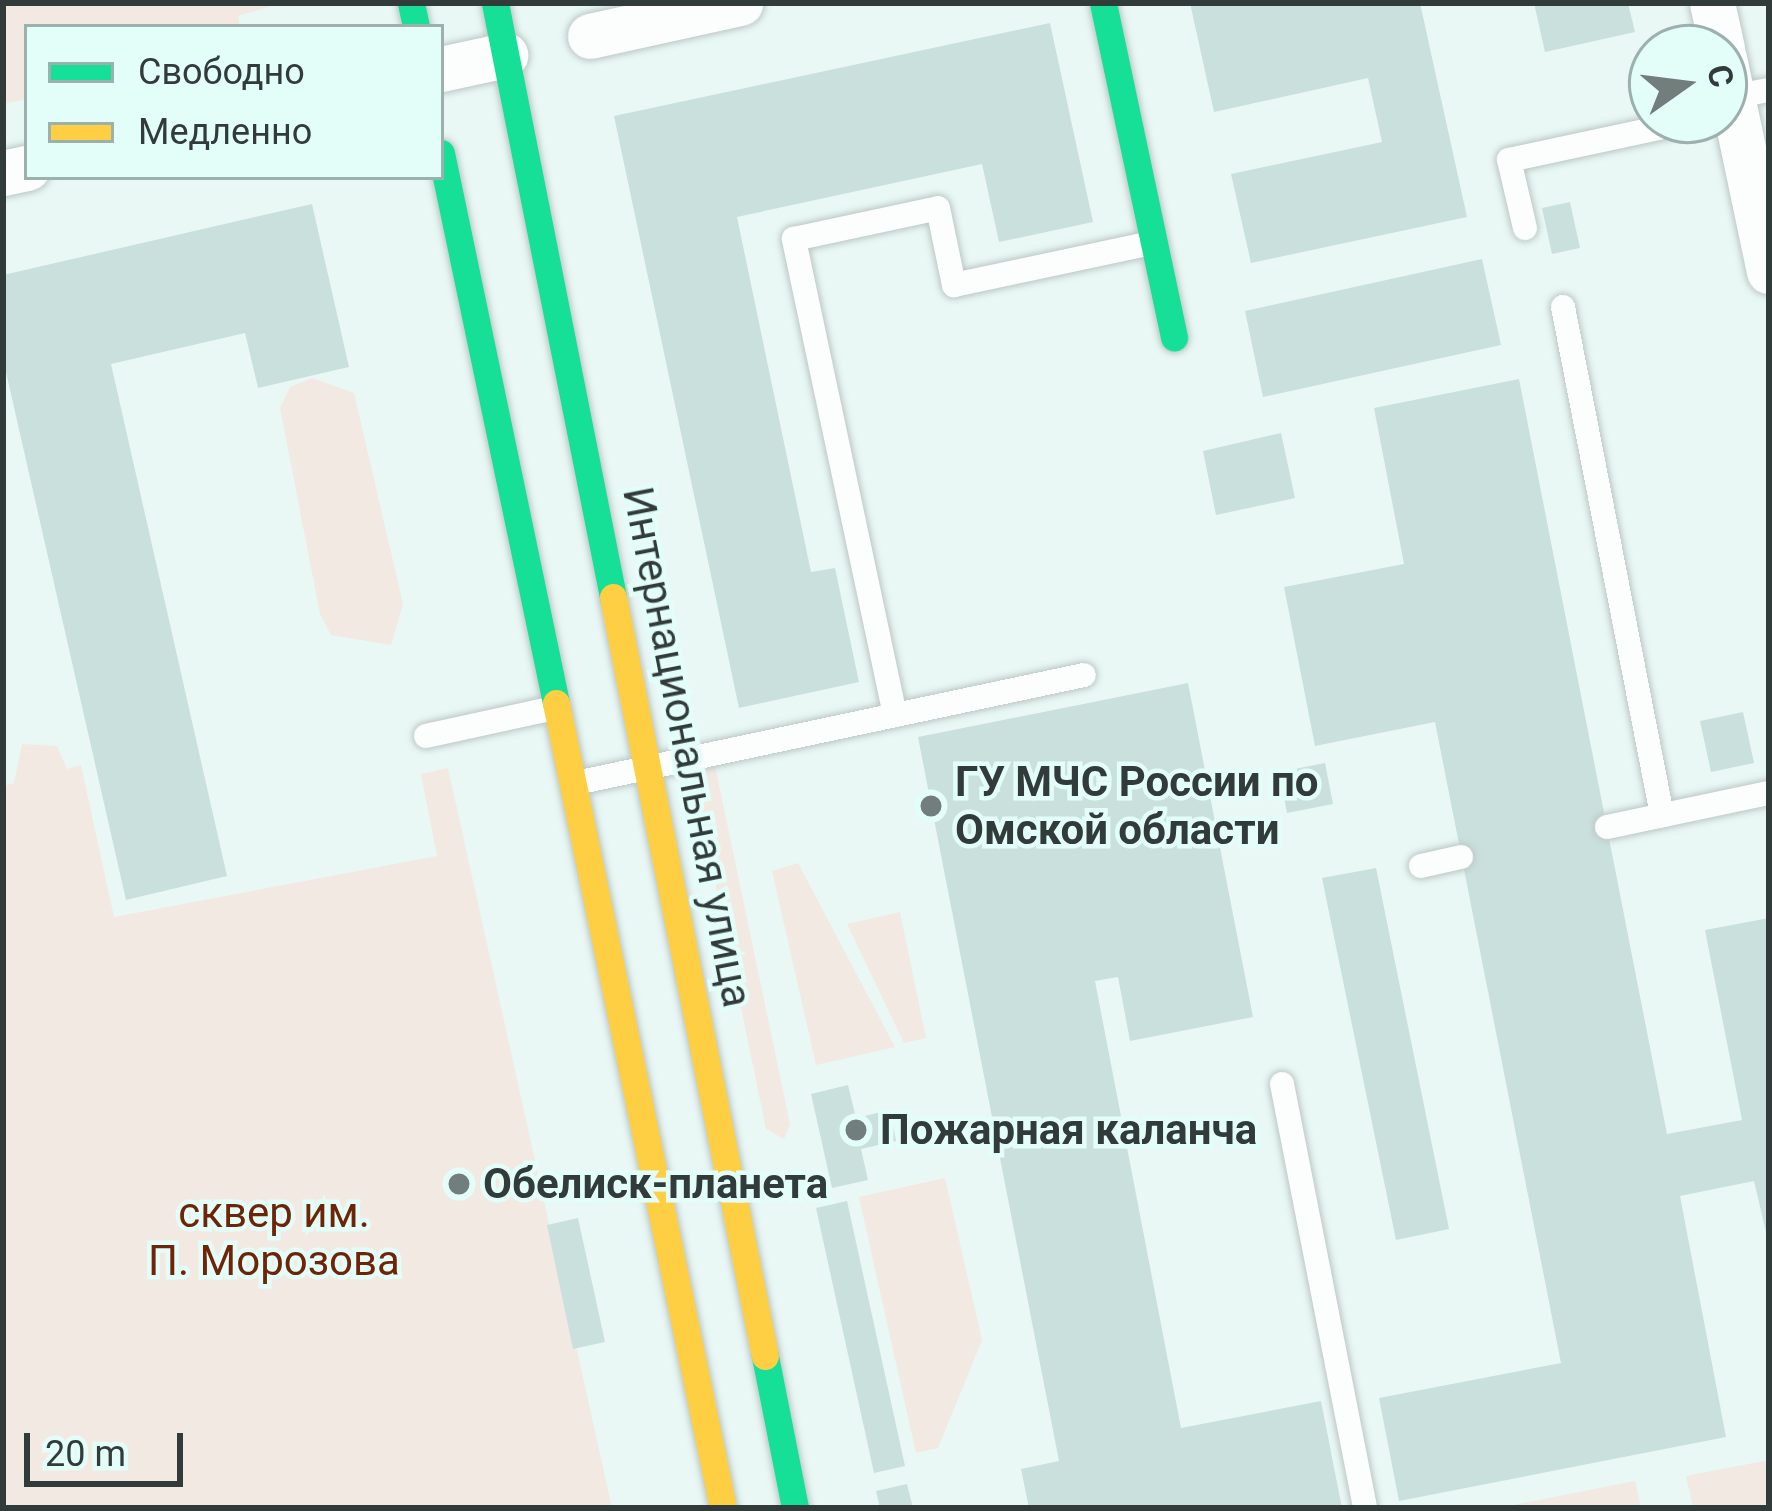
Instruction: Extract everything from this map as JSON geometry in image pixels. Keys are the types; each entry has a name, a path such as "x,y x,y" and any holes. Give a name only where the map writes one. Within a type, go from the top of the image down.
{"main road":[{"name":"Интернациональная улица","path":"495,3 795,1508"},
{"path":"1103,3 1174,338"},
{"path":"444,167 722,1508"}],"street":[{"path":"590,36 740,3"},
{"path":"444,68 505,55"},
{"path":"1740,144 1769,271"}],"lane":[{"path":"1525,229 1510,160 1628,127"},
{"path":"895,715 794,238 938,208 954,285 1154,243"},
{"path":"1563,307 1662,815"},
{"path":"572,784 1084,676"},
{"path":"426,736 556,708"},
{"path":"1607,827 1769,793"},
{"path":"1421,866 1461,857"},
{"path":"1282,1084 1365,1508"}],"green space":[{"path":"3,3 281,3 238,16 239,24 24,24 24,100 3,104"},
{"path":"312,378 354,393 403,604 391,645 331,635 320,614 280,408 290,387"},
{"name":"сквер им. П. Морозова","path":"22,744 57,746 67,769 81,765 114,917 437,856 421,774 448,768 612,1508 3,1508 3,786 14,783"},
{"path":"714,761 790,1124 784,1139 766,1129 693,775 696,765"},
{"path":"798,863 895,1047 816,1065 772,871"},
{"path":"900,912 926,1038 904,1043 847,924"},
{"path":"945,1178 982,1340 938,1448 916,1453 859,1197"},
{"path":"1769,1460 1769,1507 1693,1508 1686,1476"},
{"path":"1635,1481 1641,1508 1498,1508"}],"building":[{"path":"1190,3 1420,3 1467,217 1251,263 1231,174 1382,142 1368,78 1214,112"},
{"path":"1534,3 1628,3 1633,24 1628,24 1628,34 1545,52"},
{"path":"1050,23 1093,222 999,242 982,164 737,217 811,572 835,568 859,682 739,708 614,116"},
{"path":"1570,202 1580,248 1552,254 1542,208"},
{"path":"312,204 349,367 258,388 245,333 111,364 227,876 126,900 3,359 3,275"},
{"path":"1482,259 1501,345 1263,397 1245,311"},
{"path":"1519,379 1667,1134 1742,1120 1705,930 1769,918 1769,1245 1754,1181 1680,1196 1726,1437 1399,1501 1379,1398 1561,1363 1435,722 1315,746 1284,587 1404,564 1374,408"},
{"path":"1281,433 1295,498 1216,515 1203,451"},
{"path":"1188,683 1253,1017 1130,1041 1118,977 1095,981 1181,1428 1321,1401 1342,1508 1029,1508 1021,1469 1059,1461 918,737"},
{"path":"1743,712 1754,763 1711,772 1700,721"},
{"path":"1325,763 1333,804 1287,813 1279,772"},
{"path":"1376,868 1449,1229 1396,1240 1322,878"},
{"name":"Пожарная каланча","path":"848,1085 856,1118 890,1110 896,1141 861,1149 868,1180 832,1188 811,1094"},
{"path":"847,1201 905,1466 874,1473 816,1208"},
{"path":"578,1218 605,1342 573,1349 547,1225"},
{"path":"907,1484 913,1508 880,1508 876,1491"}],"traffic: fast":[{"path":"411,3 415,24"},
{"path":"495,3 613,597"},
{"path":"1103,3 1174,338"},
{"path":"444,167 556,703"},
{"path":"765,1356 795,1508"}],"traffic: slow":[{"path":"613,597 765,1356"},
{"path":"556,703 723,1508"}],"place":[{"name":"ГУ МЧС России по Омской области","path":"931,806"},
{"name":"Пожарная каланча","path":"856,1130"},
{"name":"Обелиск-планета","path":"459,1184"}]}
